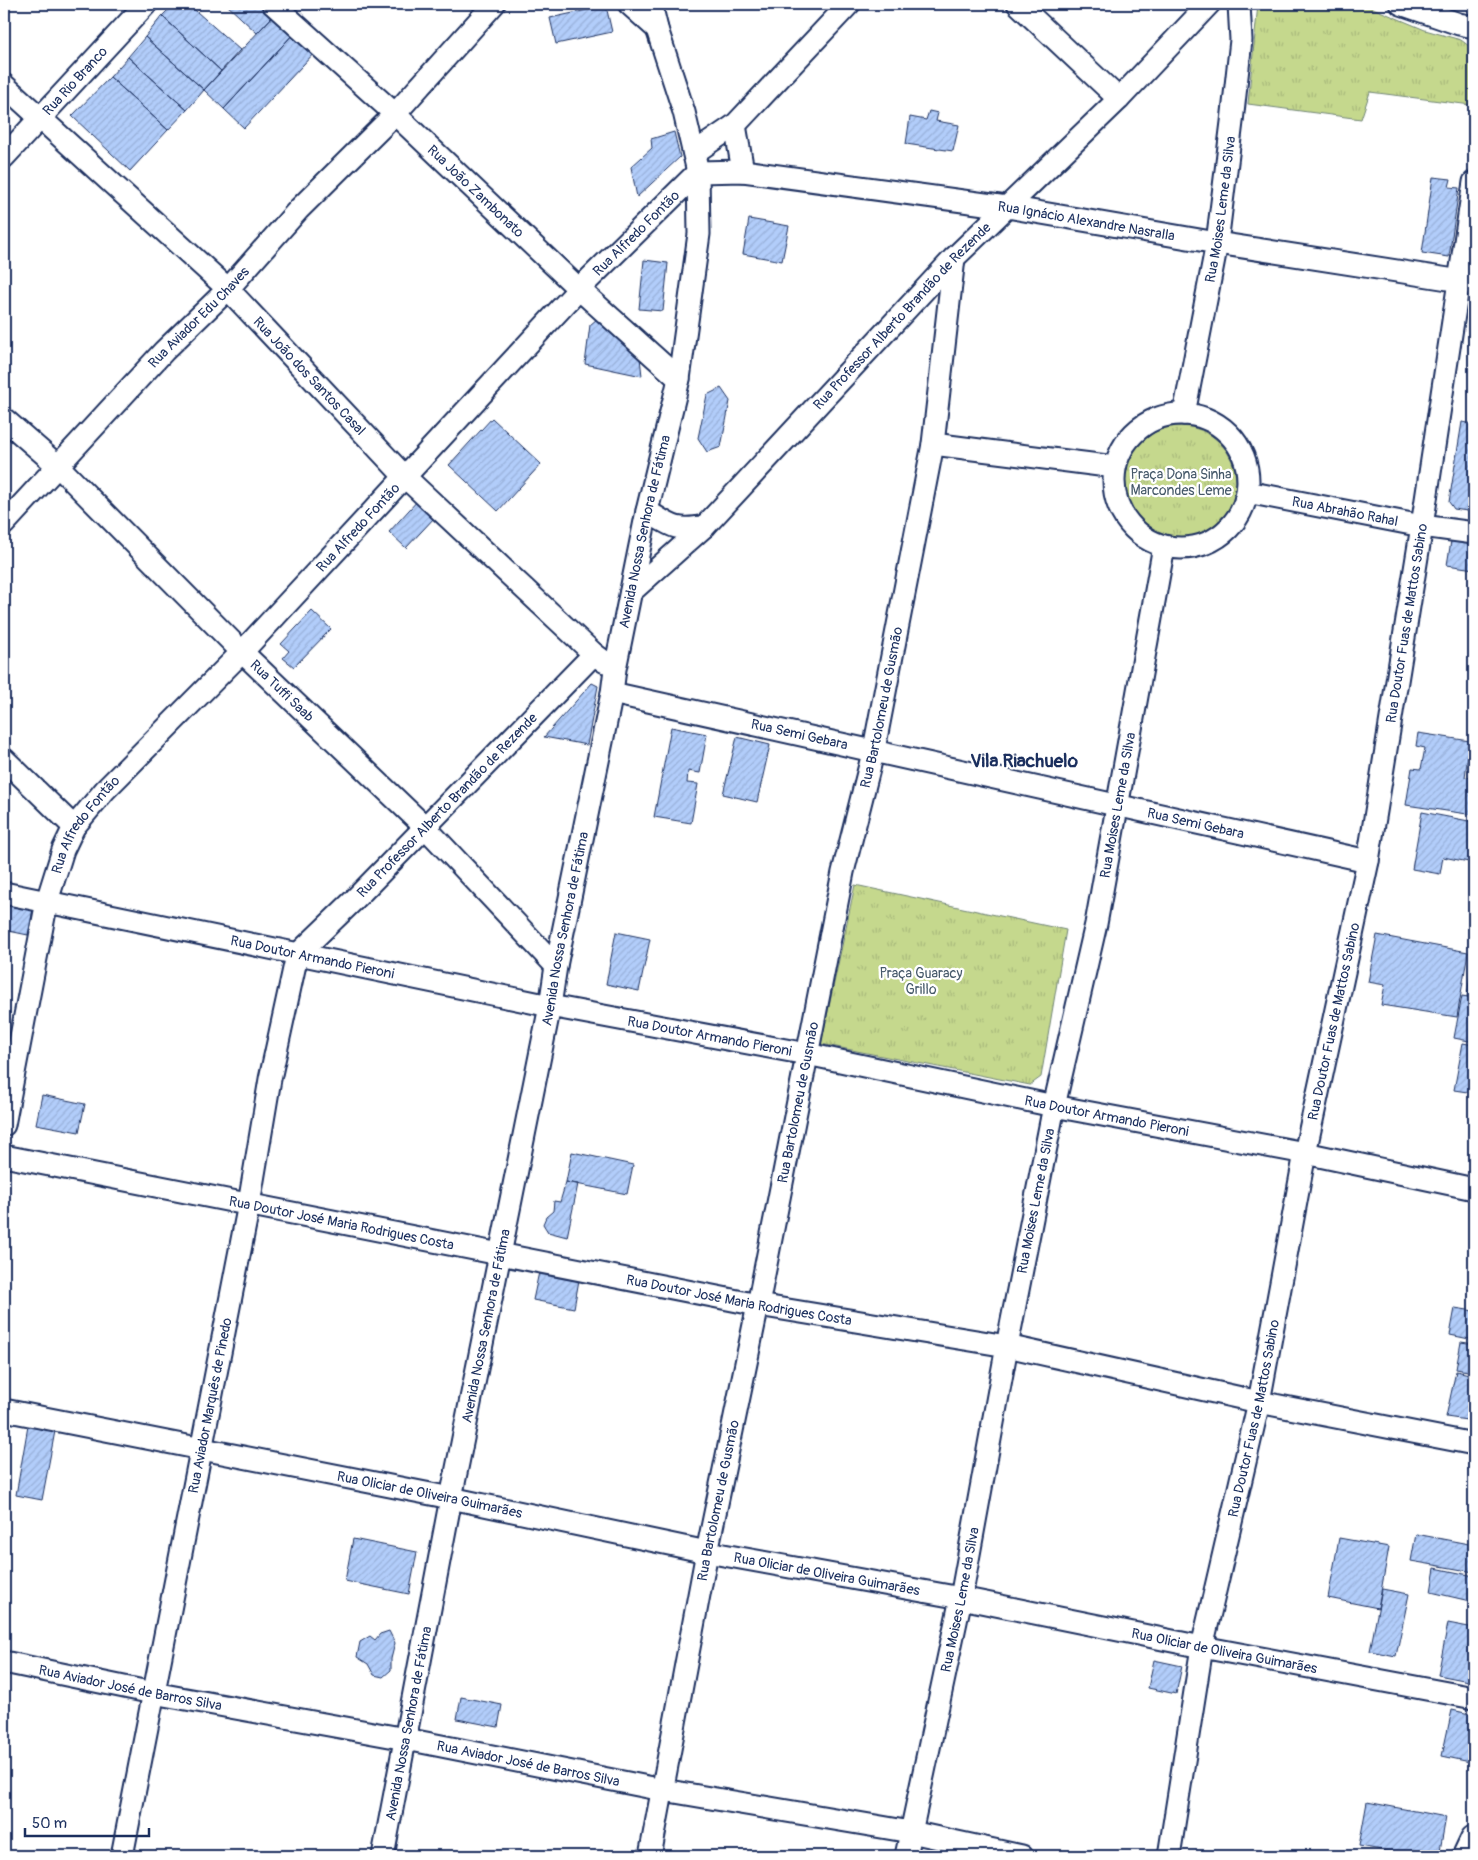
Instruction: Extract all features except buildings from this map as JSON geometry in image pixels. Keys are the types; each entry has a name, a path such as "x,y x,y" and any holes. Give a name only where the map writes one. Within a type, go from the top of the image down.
{"main road":[{"path":"1466,1856 1474,1839"}],"street":[{"name":"Rua Rio Branco","path":"4,157 146,4"},
{"name":"Rua João Zambonato","path":"274,4 395,114 579,289 680,379"},
{"name":"Rua Aviador Edu Chaves","path":"4,524 164,351 228,289 299,209 395,114 494,4"},
{"path":"629,4 657,29"},
{"name":"Avenida Nossa Senhora de Fátima","path":"383,1856 451,1498 612,693 615,669 647,511 680,379 699,234 696,163 684,112 657,29 651,4"},
{"name":"Rua Alfredo Fontão","path":"4,1125 47,901 63,850 74,827 105,790 242,652 696,163 735,125 849,4"},
{"path":"1018,4 1119,99"},
{"name":"Rua Professor Alberto Brandão de Rezende","path":"632,592 705,526 954,258 1119,99 1209,4"},
{"name":"Rua Moises Leme da Silva","path":"1184,414 1217,243 1240,40 1239,4"},
{"path":"1401,4 1459,24 1474,27"},
{"name":"Rua João dos Santos Casal","path":"4,85 228,289 405,477 594,654 615,669"},
{"path":"735,125 743,171"},
{"name":"Rua Ignácio Alexandre Nasralla","path":"696,163 1007,207 1217,243 1467,282"},
{"name":"Rua Doutor Fuas de Mattos Sabino","path":"1169,1856 1202,1647 1259,1402 1305,1153 1368,861 1422,526 1467,282 1474,182"},
{"name":"Rua Bartolomeu de Gusmão","path":"650,1856 707,1552 758,1305 843,872 874,749 933,444 954,258"},
{"name":"Rua Bartolomeu de Gusmão","path":"922,293 929,298 936,312 943,350"},
{"path":"1184,414 1210,421 1222,428 1232,438 1240,450 1245,464 1247,492 1237,517 1229,528 1218,537 1206,544 1178,548 1150,541 1128,523 1120,510 1114,482 1119,454 1134,432 1157,418 1184,414"},
{"name":"Rua Tuffi Saab","path":"4,419 58,466 242,652 426,828 556,966"},
{"path":"933,444 1115,468"},
{"name":"Rua Abrahão Rahal","path":"1247,492 1422,526 1474,533"},
{"path":"647,511 672,526 686,530 705,526"},
{"name":"Rua Moises Leme da Silva","path":"906,1856 961,1598 1007,1346 1054,1106 1096,924 1164,546"},
{"name":"Rua Professor Alberto Brandão de Rezende","path":"297,955 426,828 594,654"},
{"name":"Rua Semi Gebara","path":"612,693 874,749 1118,806 1368,861"},
{"path":"4,759 74,827"},
{"name":"Rua Doutor Armando Pieroni","path":"4,893 550,1006 807,1054 1054,1106 1305,1153 1474,1190"},
{"name":"Rua Aviador Marquês de Pinedo","path":"122,1856 152,1693 249,1204 270,1079 297,955"},
{"name":"Rua Doutor José Maria Rodrigues Costa","path":"4,1156 758,1305 1007,1346 1259,1402 1474,1444"},
{"name":"Rua Oliciar de Oliveira Guimarães","path":"4,1410 451,1498 707,1552 961,1598 1202,1647 1474,1698"},
{"name":"Rua Aviador José de Barros Silva","path":"4,1662 152,1693 406,1739 663,1790 911,1832 1022,1856"}],"green space":[{"path":"1258,4 1363,4 1425,30 1461,40 1474,52 1474,83 1471,105 1370,92 1361,119 1248,104"},
{"name":"Praça Dona Sinha Marcondes Leme","path":"1180,426 1201,430 1220,442 1232,461 1236,482 1232,503 1220,522 1201,534 1180,538 1159,534 1140,522 1128,503 1124,482 1128,461 1140,442 1159,430"},
{"name":"Praça Guaracy Grillo","path":"855,885 1066,930 1041,1077 1030,1085 821,1044"}],"district":[{"name":"Vila Riachuelo","path":"1024,761"}]}
